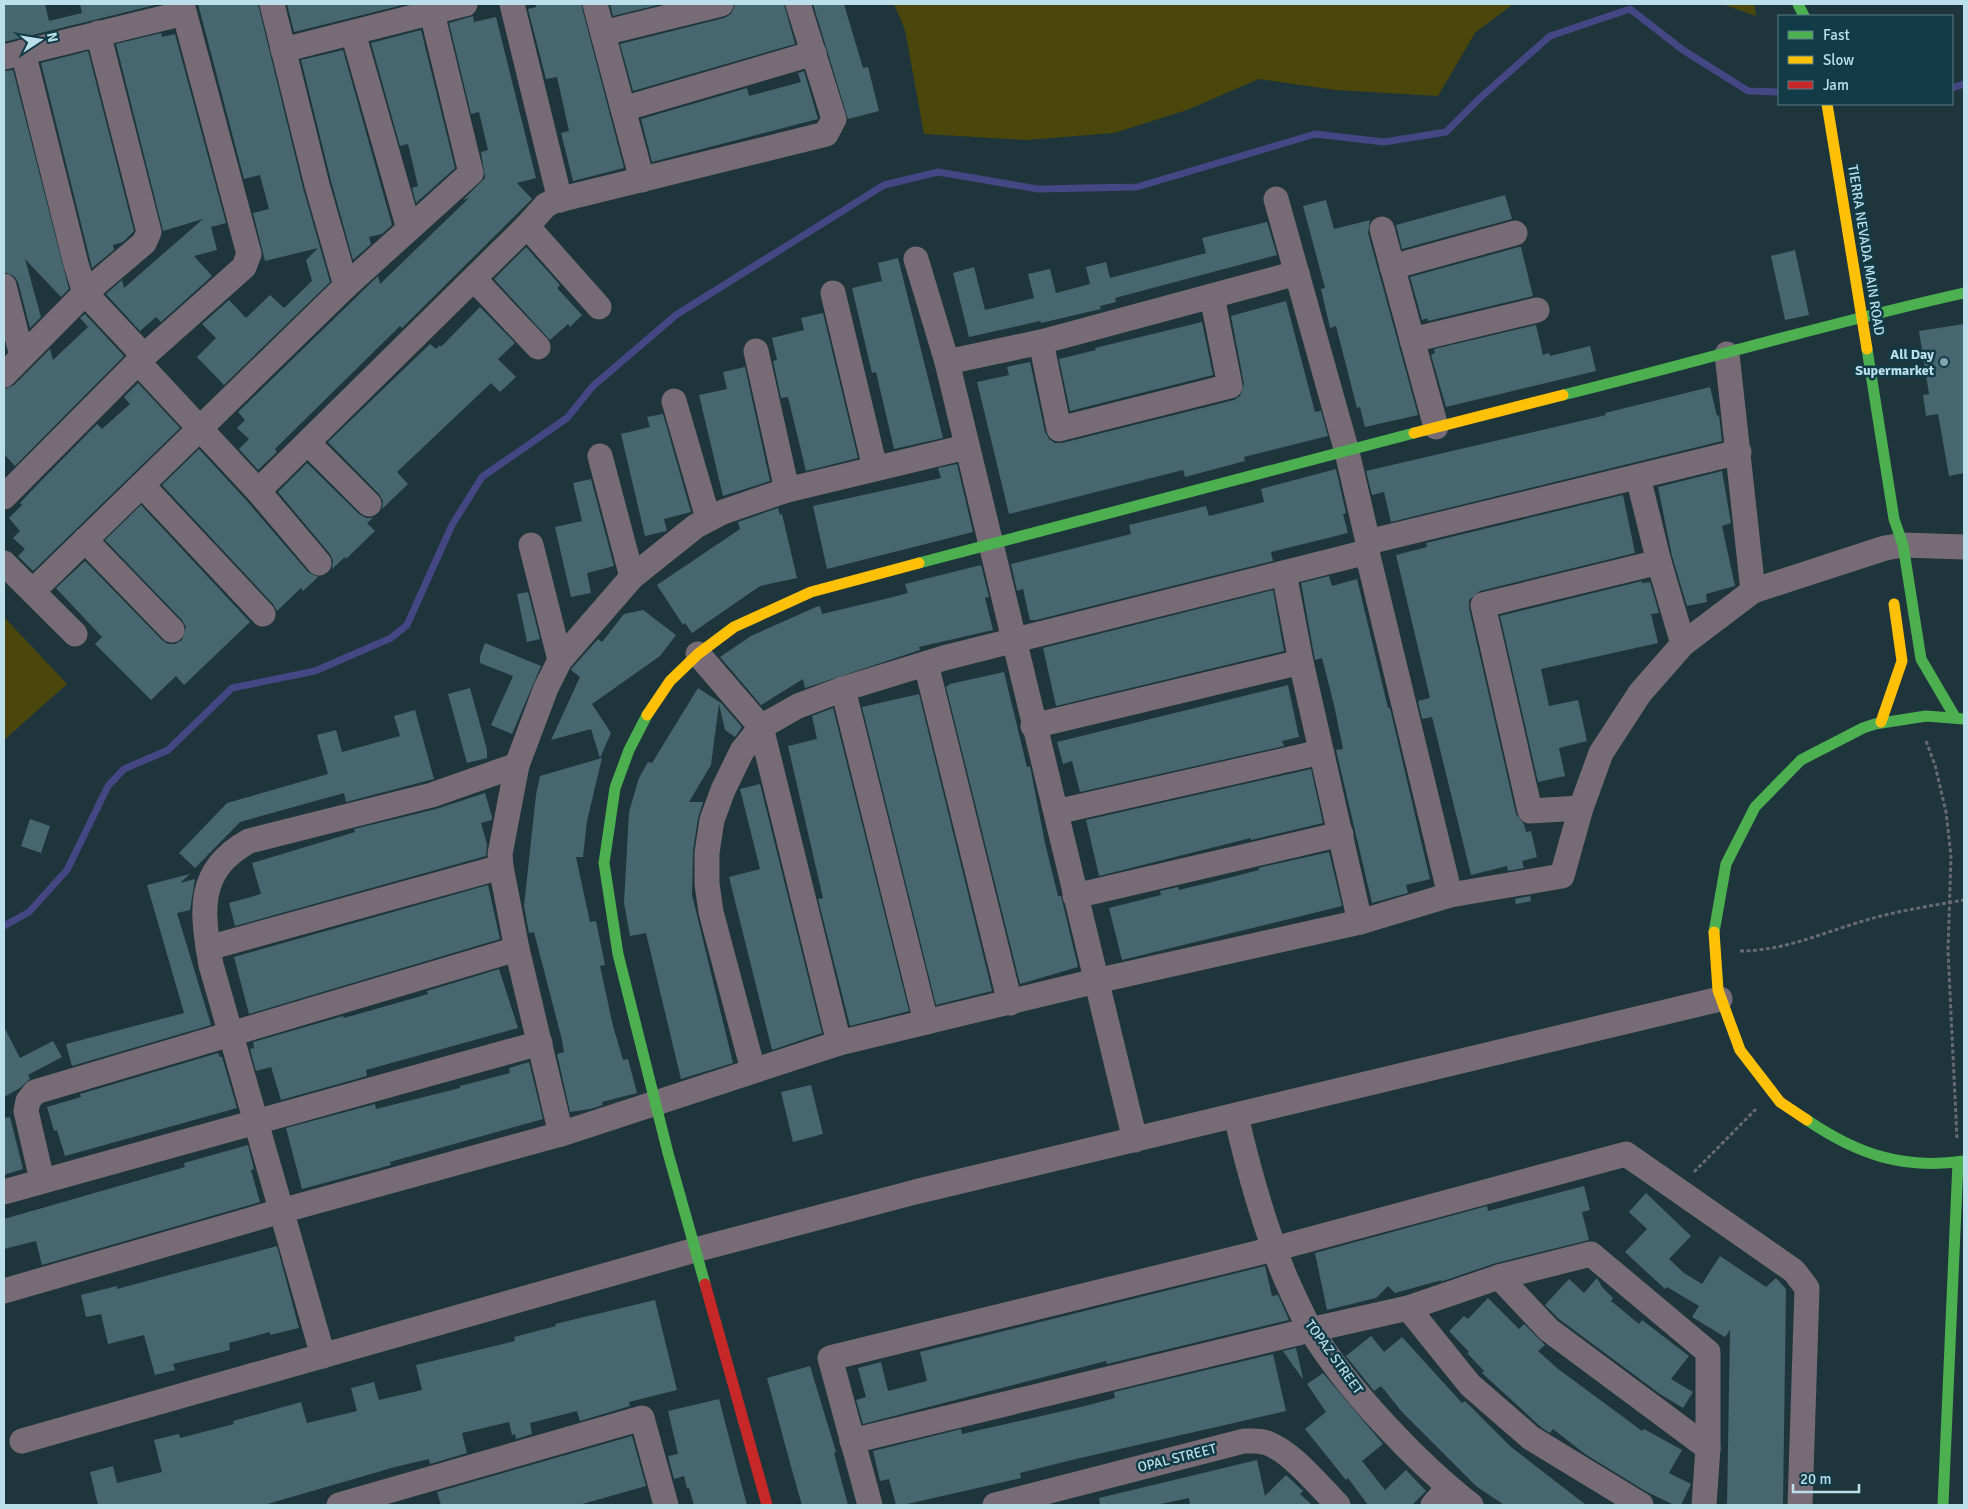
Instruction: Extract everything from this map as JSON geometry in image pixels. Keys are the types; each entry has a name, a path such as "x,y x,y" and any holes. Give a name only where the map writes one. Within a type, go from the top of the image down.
{"street":[{"path":"272,4 317,185 346,286"},
{"path":"283,50 465,4"},
{"path":"512,4 560,200"},
{"path":"595,4 642,180"},
{"path":"603,33 721,4"},
{"path":"258,490 474,279 546,205 826,134 834,119 798,4"},
{"path":"4,497 141,359 244,267 249,254 183,9 13,54 85,293 141,359 200,429 258,490 319,563"},
{"path":"33,591 346,286 471,172 432,13"},
{"path":"4,375 85,293 144,243 148,232 98,33"},
{"path":"353,33 409,229"},
{"path":"623,109 814,52"},
{"name":"TIERRA NEVADA MAIN ROAD","path":"1827,105 1894,520 1892,550 1921,659 1959,718"},
{"path":"1276,198 1347,452 1367,547 1450,895"},
{"path":"526,226 599,307"},
{"path":"1382,228 1436,428"},
{"path":"1392,267 1515,233"},
{"path":"916,259 947,362 989,545 1056,812 1134,1140"},
{"path":"947,362 1041,342 1297,273"},
{"path":"474,279 538,347"},
{"path":"4,286 22,356"},
{"path":"767,1505 695,1250 618,954 604,863 615,788 629,750 670,681 698,654 734,627 811,592 1436,428 1727,354 1861,316 1964,293"},
{"path":"833,294 875,468"},
{"path":"1041,342 1059,429 1230,386 1212,296"},
{"path":"1412,340 1537,310"},
{"path":"756,351 787,490"},
{"path":"1727,354 1753,591"},
{"path":"674,401 708,518"},
{"path":"308,443 369,504"},
{"path":"560,1134 500,867 505,821 517,765 546,688 560,660 632,577 708,518 787,490 966,447"},
{"path":"753,1070 711,912 707,884 707,853 712,820 722,790 742,751 761,726 798,706 843,689 926,664 1284,573 1367,547 1739,452"},
{"path":"600,456 632,577"},
{"path":"1638,477 1659,562 1683,644"},
{"path":"142,485 263,614"},
{"name":"TIERRA NEVADA MAIN ROAD","path":"1892,550 1894,520"},
{"path":"85,540 172,630"},
{"path":"531,546 560,660"},
{"path":"4,1291 281,1211 560,1134 839,1043 1360,922 1450,895 1562,876 1581,808 1601,753 1640,693 1683,644 1753,591 1892,550 1964,547"},
{"path":"1581,808 1530,811 1483,605 1659,562"},
{"path":"4,563 75,634"},
{"path":"1284,573 1301,662 1360,922"},
{"path":"1881,722 1902,661 1892,595"},
{"path":"698,654 761,726 839,1043"},
{"path":"1033,726 1301,662"},
{"path":"926,664 1010,1003"},
{"path":"843,689 926,1022"},
{"path":"1943,1505 1959,1305 1961,1161 1924,1163 1890,1159 1857,1150 1812,1125 1772,1093 1740,1049 1720,999 1712,951 1713,916 1719,883 1730,850 1746,820 1766,793 1784,774 1818,748 1848,733 1881,722 1918,716 1959,718"},
{"path":"1056,812 1321,752"},
{"path":"323,1356 208,948 204,896 213,875 225,858 249,841 432,795 517,765"},
{"path":"1075,896 1341,834"},
{"path":"208,948 500,867"},
{"path":"42,1180 26,1111 28,1101 35,1092 517,949"},
{"path":"22,1441 695,1250 915,1192 1720,999"},
{"path":"4,1192 257,1120 540,1043"},
{"name":"TOPAZ STREET","path":"1236,1116 1260,1211 1274,1249 1310,1330 1350,1383 1395,1434 1441,1496 1471,1505"},
{"path":"870,1505 830,1358 1274,1249 1626,1154 1794,1271 1807,1288 1800,1505"},
{"path":"852,1441 1408,1308 1499,1277 1591,1254 1708,1352 1708,1448 1704,1505"},
{"path":"1499,1277 1549,1330 1708,1448"},
{"path":"1408,1308 1470,1385 1531,1438 1641,1505"},
{"path":"339,1505 642,1418 663,1505"},
{"name":"OPAL STREET","path":"995,1505 1244,1441 1268,1443 1281,1451 1338,1505"}],"path":[{"path":"1918,716 1935,766 1946,812 1951,856 1948,951 1961,1161"},
{"path":"1712,951 1752,951 1787,946 1862,921 1964,900"},
{"path":"1678,1189 1772,1093"}],"shaded area":[{"path":"894,4 1513,4 1475,33 1438,96 1335,90 1259,79 1187,110 1114,133 1026,140 924,134 905,30"},
{"path":"1722,4 1754,4 1756,16"},
{"path":"4,617 67,684 4,740"}],"building":[{"path":"4,4 45,4 49,21 82,13 80,4 155,5 4,42"},
{"path":"198,4 258,4 303,188 330,282 224,385 197,357 216,338 202,324 229,300 246,318 270,295 284,308 312,281 306,260 318,248 265,261 253,213 269,209 260,175 244,179"},
{"path":"287,4 407,4 294,32"},
{"path":"536,4 581,4 624,168 573,181 561,133 569,131 557,77 546,79 528,9 536,7"},
{"path":"610,4 662,4 613,16"},
{"path":"735,4 784,4 795,44 633,91 620,44 724,18 731,14"},
{"path":"813,4 844,4 863,68 868,67 879,111 848,119"},
{"path":"473,16 474,22 496,17 536,178 517,183 532,199 402,328 400,326 275,449 277,452 258,470 239,449 249,439 237,428 245,420 238,412 378,276 380,284 469,198 463,200 485,178 481,152 488,150 479,112 471,114 449,23"},
{"path":"421,30 455,168 416,203 412,188 418,186 408,144 400,146 371,43"},
{"path":"161,33 162,37 175,34 226,223 211,227 217,250 194,256 212,276 161,322 156,317 140,331 106,294 122,280 124,288 203,219 163,231 116,44"},
{"path":"343,50 392,225 382,234 369,237 371,244 353,260 301,60"},
{"path":"88,51 134,231 123,242 113,245 114,250 92,268 41,63"},
{"path":"13,70 69,289 61,297 25,259 41,317 30,328 18,282 14,276 4,272 4,71"},
{"path":"804,71 818,119 652,162 641,119 747,88 749,96 801,82 798,73"},
{"path":"1505,195 1512,219 1402,249 1396,225"},
{"path":"1326,200 1334,229 1370,220 1368,233 1418,415 1365,427 1360,407 1357,408 1336,326 1330,328 1321,289 1325,288 1303,206"},
{"path":"1267,222 1277,255 1115,298 1116,302 1100,306 1101,309 969,337 953,273 974,267 985,310 1034,298 1028,274 1050,269 1056,293 1090,284 1086,267 1106,262 1110,278 1206,253 1202,238"},
{"path":"526,247 560,285 557,288 582,315 570,327 568,324 550,340 494,279"},
{"path":"1521,247 1533,296 1428,321 1427,318 1422,320 1410,277"},
{"path":"1795,250 1809,315 1785,320 1771,256"},
{"path":"898,258 943,438 894,449 876,372 872,373 852,288 882,281 878,263"},
{"path":"1286,301 1315,412 1321,411 1328,436 1244,457 1245,461 1185,477 1183,470 1009,514 977,382 1009,375 1007,367 1030,362 1045,432 1049,439 1055,443 1062,443 1234,400 1240,396 1244,384 1231,316"},
{"path":"480,307 515,343 498,359 516,377 500,392 491,383 397,472 408,484 382,509 383,501 379,494 328,442 430,344 436,349 440,345 441,347"},
{"path":"823,313 858,458 806,471 788,397 781,398 773,361 777,360 772,338 804,330 801,318"},
{"path":"85,314 124,356 15,466 4,454 4,389 14,385 50,349 53,360 88,327 80,318"},
{"path":"1202,322 1213,375 1070,411 1059,359 1096,350 1095,348"},
{"name":"All Day Supermarket","path":"1964,324 1964,473 1949,476 1938,414 1926,416 1923,395 1929,394 1919,331"},
{"path":"1536,325 1543,355 1549,353 1550,356 1590,346 1596,371 1446,407 1431,355 1435,353 1434,349"},
{"path":"745,367 770,481 723,496 699,395 727,389 723,372"},
{"path":"138,383 180,428 33,571 18,556 25,549 13,538 20,531 9,518 22,505 20,503 34,488 97,424 102,429 130,404 124,397"},
{"path":"1710,387 1717,416 1719,415 1722,441 1391,522 1384,492 1372,495 1366,471 1606,415 1605,413"},
{"path":"663,414 691,512 664,519 667,531 645,536 621,434 650,427 647,417"},
{"path":"199,449 308,572 318,577 303,591 301,588 277,611 273,604 162,485"},
{"path":"307,463 359,514 366,518 373,518 367,523 375,531 346,559 345,557 332,569 333,561 330,554 278,492"},
{"path":"957,464 973,532 827,569 813,506 941,478 938,468"},
{"path":"1336,469 1346,513 1343,514 1348,533 1271,552 1273,561 1036,620 1030,620 1023,589 1017,591 1011,564 1131,534 1129,525 1206,506 1209,516 1264,502 1261,489"},
{"path":"1722,471 1731,523 1722,526 1735,586 1706,594 1707,602 1687,606 1672,556 1658,487"},
{"path":"591,479 614,566 587,573 591,593 571,597 555,527 582,521 573,483"},
{"path":"1623,495 1635,553 1480,591 1469,600 1469,608 1516,814 1524,824 1526,832 1531,831 1537,857 1522,861 1524,868 1508,871 1507,866 1471,875 1432,717 1422,719 1418,701 1430,698 1396,555 1427,547 1426,543"},
{"path":"141,505 250,622 184,685 176,676 151,700 95,644 102,637 56,588 85,561 162,640 168,644 175,644 182,640 186,627 182,620 105,540"},
{"path":"778,508 780,515 782,514 797,578 760,586 692,633 685,623 683,625 657,585 740,529 738,522"},
{"path":"981,565 989,597 985,598 993,630 919,647 920,650 805,688 803,679 761,705 720,657 751,636 816,607 820,606 822,614 889,598 908,593 905,584"},
{"path":"1329,576 1332,586 1357,579 1388,708 1390,708 1430,879 1406,885 1408,893 1372,903 1336,750 1343,749 1334,705 1322,658 1315,660 1301,583"},
{"path":"1642,581 1642,583 1650,582 1659,613 1651,614 1658,643 1541,669 1549,706 1578,700 1587,741 1559,748 1565,776 1538,782 1500,616"},
{"path":"1273,590 1284,651 1056,706 1043,648"},
{"path":"528,592 540,639 527,642 517,594"},
{"path":"643,610 676,635 660,656 592,704 611,733 600,758 591,729 551,740 580,677 571,670 572,668 598,639 602,642 624,614"},
{"path":"485,643 541,666 512,734 491,725 513,676 480,663 480,656"},
{"path":"1004,672 1027,767 1030,766 1045,843 1058,896 1061,896 1078,967 1020,984 946,687 950,684"},
{"path":"1288,685 1299,737 1282,741 1284,746 1080,792 1072,761 1063,764 1057,742"},
{"path":"470,688 487,750 487,758 467,763 448,694"},
{"path":"698,688 721,703 742,727 735,737 725,730 719,704 711,765 689,802 703,802 698,818 693,851 692,895 733,1063 681,1079 646,933 630,936 624,903 629,812 639,778 648,762 652,763"},
{"path":"919,694 992,991 936,1005 862,707"},
{"path":"833,708 909,1011 850,1026 818,899 823,898 788,746 817,739 812,716"},
{"path":"415,710 434,779 346,802 344,793 240,822 195,868 179,853 227,803 328,774 317,735 336,730 342,752 400,736 394,716"},
{"path":"602,758 587,821 583,857 576,857 590,922 596,921 605,965 600,966 613,1026 623,1060 628,1059 637,1093 602,1102 603,1105 590,1109 570,1112 557,1054 564,1052 562,1040 534,932 529,933 524,906 536,795 540,776"},
{"path":"1311,769 1323,823 1251,840 1251,838 1099,876 1086,820"},
{"path":"760,784 822,1033 772,1050 729,877 760,869 740,789"},
{"path":"485,793 492,817 492,820 481,823 487,844 486,856 235,926 229,903 261,894 252,863 355,832 354,829 436,809"},
{"path":"30,819 50,826 41,853 21,846"},
{"path":"1329,852 1342,906 1122,960 1109,908 1161,895 1160,891 1178,887 1179,890 1259,870 1258,868"},
{"path":"190,874 180,883 195,879 190,910 177,913 211,1025 72,1066 66,1044 184,1013 147,885"},
{"path":"488,885 500,939 249,1014 234,957"},
{"path":"1530,896 1531,901 1516,904 1515,899"},
{"path":"499,969 518,1028 366,1070 367,1076 281,1100 271,1067 256,1071 250,1049 254,1048 253,1042 428,994 427,991"},
{"path":"4,1027 20,1058 53,1041 62,1057 28,1075 30,1079 20,1088 4,1097"},
{"path":"218,1053 222,1057 237,1108 65,1156 57,1130 54,1131 47,1107 81,1097 80,1094"},
{"path":"529,1062 543,1119 390,1162 391,1165 302,1189 286,1128 375,1104 376,1109 460,1088 460,1086 510,1073 509,1068"},
{"path":"811,1085 823,1134 793,1142 781,1092"},
{"path":"10,1117 23,1169 4,1175 4,1118"},
{"path":"248,1145 254,1169 251,1170 260,1202 42,1265 36,1241 4,1249 4,1219 185,1167 184,1163"},
{"path":"1584,1186 1590,1210 1582,1212 1589,1240 1496,1263 1440,1282 1442,1280 1395,1293 1388,1286 1376,1298 1327,1310 1315,1253 1487,1206 1488,1211"},
{"path":"1646,1193 1691,1236 1669,1259 1684,1273 1702,1284 1720,1256 1766,1287 1776,1278 1786,1289 1783,1505 1727,1505 1730,1330 1725,1337 1692,1317 1699,1306 1667,1287 1665,1289 1625,1252 1647,1229 1629,1212"},
{"path":"277,1246 299,1328 270,1335 270,1332 229,1343 230,1350 173,1364 175,1370 155,1375 144,1335 108,1344 101,1314 86,1317 81,1295 117,1286 117,1289"},
{"path":"1265,1266 1272,1296 1278,1295 1289,1320 1107,1364 1106,1361 863,1424 856,1400 866,1397 858,1368 881,1362 888,1391 927,1381 920,1352"},
{"path":"1597,1278 1602,1287 1613,1298 1611,1301 1639,1324 1642,1320 1689,1356 1671,1379 1693,1392 1683,1408 1660,1394 1559,1319 1545,1305 1569,1279 1584,1293"},
{"path":"1488,1298 1519,1329 1524,1324 1545,1345 1538,1351 1557,1368 1642,1431 1644,1429 1682,1450 1669,1473 1691,1484 1681,1505 1674,1505 1647,1492 1585,1454 1553,1429 1550,1433 1542,1428 1482,1373 1484,1371 1449,1331 1464,1316 1468,1319"},
{"path":"655,1300 677,1390 629,1402 630,1406 580,1421 577,1411 530,1423 532,1434 516,1439 515,1434 512,1435 509,1422 462,1433 467,1453 430,1464 429,1459 395,1467 264,1505 98,1505 90,1472 113,1466 117,1483 162,1472 154,1440 179,1434 180,1438 234,1424 233,1421 301,1402 307,1423 357,1411 351,1388 374,1382 379,1400 422,1390 416,1365 515,1341 514,1337 556,1326 555,1324"},
{"path":"1371,1336 1384,1352 1402,1337 1462,1403 1465,1401 1511,1447 1586,1505 1504,1505 1476,1486 1402,1412 1381,1386 1374,1391 1346,1356"},
{"path":"1296,1348 1303,1378 1283,1351"},
{"path":"1273,1354 1286,1411 1076,1459 1020,1473 1021,1478 903,1505 896,1505 889,1479 880,1481 873,1451 961,1429 962,1434 1085,1406 1115,1398 1114,1392"},
{"path":"810,1366 836,1452 834,1453 848,1505 802,1505 793,1474 767,1378"},
{"path":"1323,1373 1383,1444 1362,1461 1385,1490 1406,1470 1426,1491 1412,1505 1368,1505 1348,1478 1346,1480 1305,1429 1326,1412 1307,1384"},
{"path":"719,1399 747,1505 694,1505 684,1476 674,1479 668,1456 678,1454 668,1411"},
{"path":"632,1436 646,1486 579,1505 441,1505 437,1492"},
{"path":"1257,1460 1265,1496 1286,1475 1303,1491 1300,1494 1312,1505 1190,1505 1189,1498 1156,1505 1100,1505 1099,1498"}],"waterway":[{"path":"4,926 29,912 67,870 108,786 124,769 168,750 232,688 315,671 391,638 407,625 452,525 482,477 567,418 593,386 676,315 884,185 938,172 1038,189 1137,187 1315,134 1384,142 1446,132 1481,97 1550,36 1630,9 1683,50 1748,91 1778,92"},
{"path":"1953,88 1964,84"}],"traffic: fast":[{"path":"1798,4 1804,15"},
{"path":"1563,395 1863,317 1964,293"},
{"path":"1867,349 1894,519 1903,545 1921,659 1955,717"},
{"path":"919,563 1414,433"},
{"path":"647,715 629,750 615,788 604,863 618,954 668,1153 705,1284"},
{"path":"1714,932 1726,864 1755,807 1801,760 1863,728 1875,724 1926,716 1964,719"},
{"path":"1807,1120 1844,1142 1881,1157 1921,1163 1964,1161"},
{"path":"1943,1505 1958,1162"}],"traffic: slow":[{"path":"1827,105 1867,349"},
{"path":"1414,433 1563,395"},
{"path":"647,715 670,681 698,654 734,627 811,592 919,563"},
{"path":"1881,722 1902,661 1894,604"},
{"path":"1714,932 1718,990 1740,1050 1780,1102 1807,1120"}],"traffic: jam":[{"path":"705,1284 767,1505"}],"place":[{"name":"All Day Supermarket","path":"1944,362"}]}
